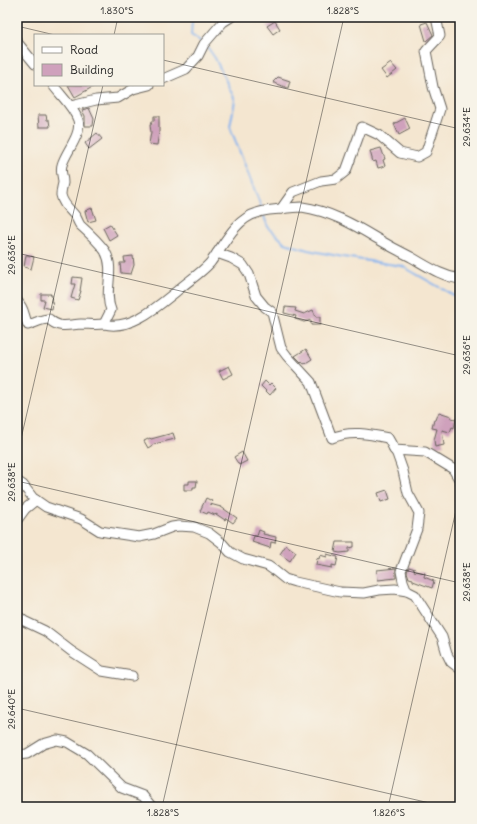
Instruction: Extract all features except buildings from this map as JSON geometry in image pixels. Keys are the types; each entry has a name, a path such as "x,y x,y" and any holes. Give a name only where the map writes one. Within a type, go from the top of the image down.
{"street":[{"path":"164,79 186,69 198,56 204,44 213,33 223,22 231,17"},
{"path":"281,209 293,192 321,181 336,179 346,171 362,127 379,135 400,153 417,157 426,152 440,109 433,87 426,51 440,36 436,17"},
{"path":"17,42 34,63"},
{"path":"54,86 71,106 78,120 78,127 74,141 61,169 63,184 61,194 65,206 76,218 79,224 93,236 104,250 109,260 110,273 108,300 111,310 104,324"},
{"path":"71,106 96,100 118,98 133,89 145,86"},
{"path":"17,301 23,307 28,324 35,323 43,319 49,319 54,324 66,326 82,324 121,325 139,318 151,311 198,274 209,263 238,226 251,215 281,209 302,208 343,219 432,270 449,277 460,279"},
{"path":"217,253 243,265 249,274 256,296 265,307 272,312 281,348 311,382 332,438 341,434 371,435 388,438 403,471 408,494 419,513 417,530 402,571 403,581 407,591"},
{"path":"394,450 426,452 453,469 460,481"},
{"path":"17,480 31,496 50,509 85,521 96,530 139,537 154,534 169,527 194,527 204,530 222,542 230,552 243,559 268,566 285,579 340,592 364,593 394,589 407,591 415,595 442,637 451,662 460,669"},
{"path":"17,520 25,509 36,500"},
{"path":"17,615 24,621 45,631 76,655 102,671 132,676"},
{"path":"17,755 27,754 43,744 57,740 67,742 88,754 122,788 143,796 152,807"}],"waterway":[{"path":"189,17 192,21 191,35 202,42"},
{"path":"206,45 215,58 235,100 230,127 262,209"},
{"path":"263,214 268,227 285,243 308,250 343,257 402,266 460,299"}]}
